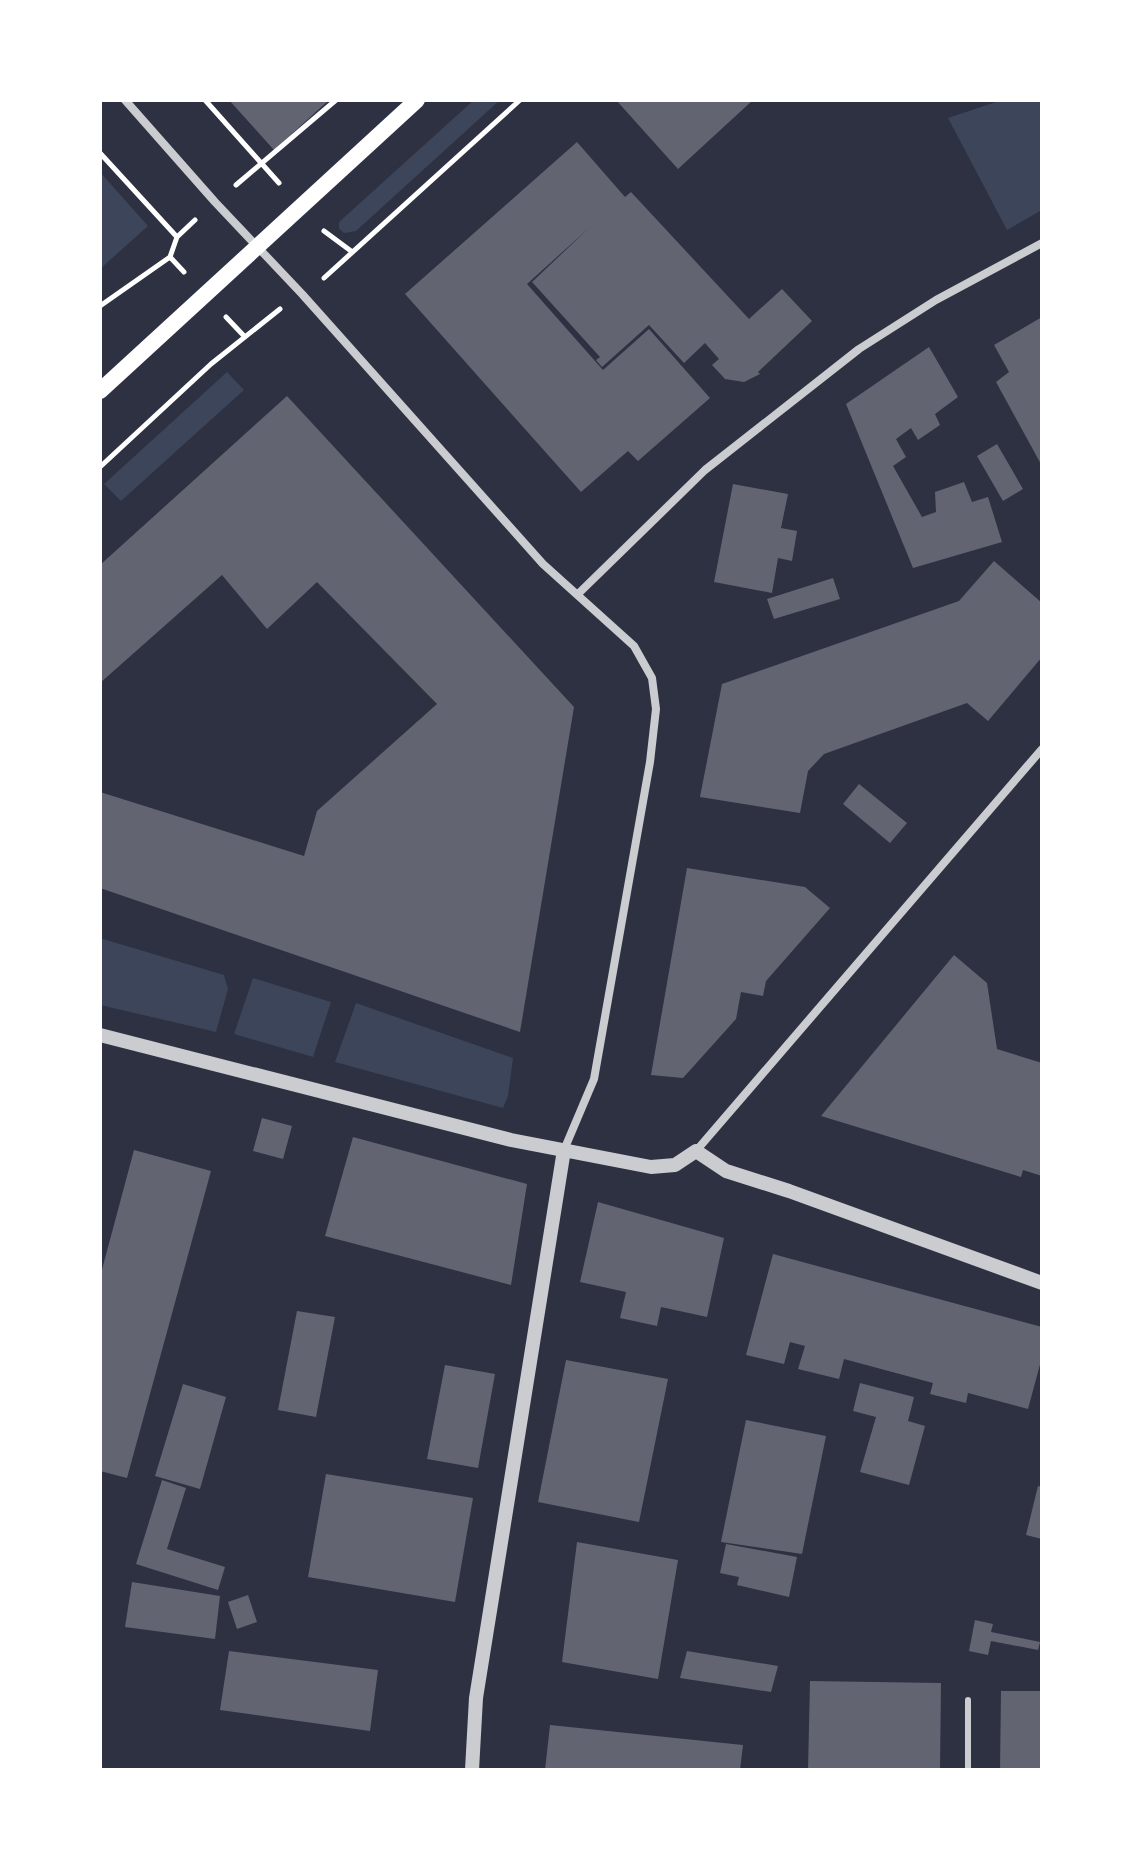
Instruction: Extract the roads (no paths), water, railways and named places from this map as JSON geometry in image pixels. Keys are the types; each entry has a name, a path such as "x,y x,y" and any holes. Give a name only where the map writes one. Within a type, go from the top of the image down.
{"main road":[{"path":"100,391 417,100"}],"street":[{"path":"125,100 543,564 634,646 652,678 656,709 650,762 594,1079 564,1150 476,1698 472,1770"},
{"path":"578,594 705,470 859,349 936,300 1042,243"},
{"path":"100,1035 511,1140 651,1167 675,1165 696,1151 1042,749"},
{"path":"696,1151 726,1171 1042,1283"}],"lane":[{"path":"968,1700 968,1770"}]}
